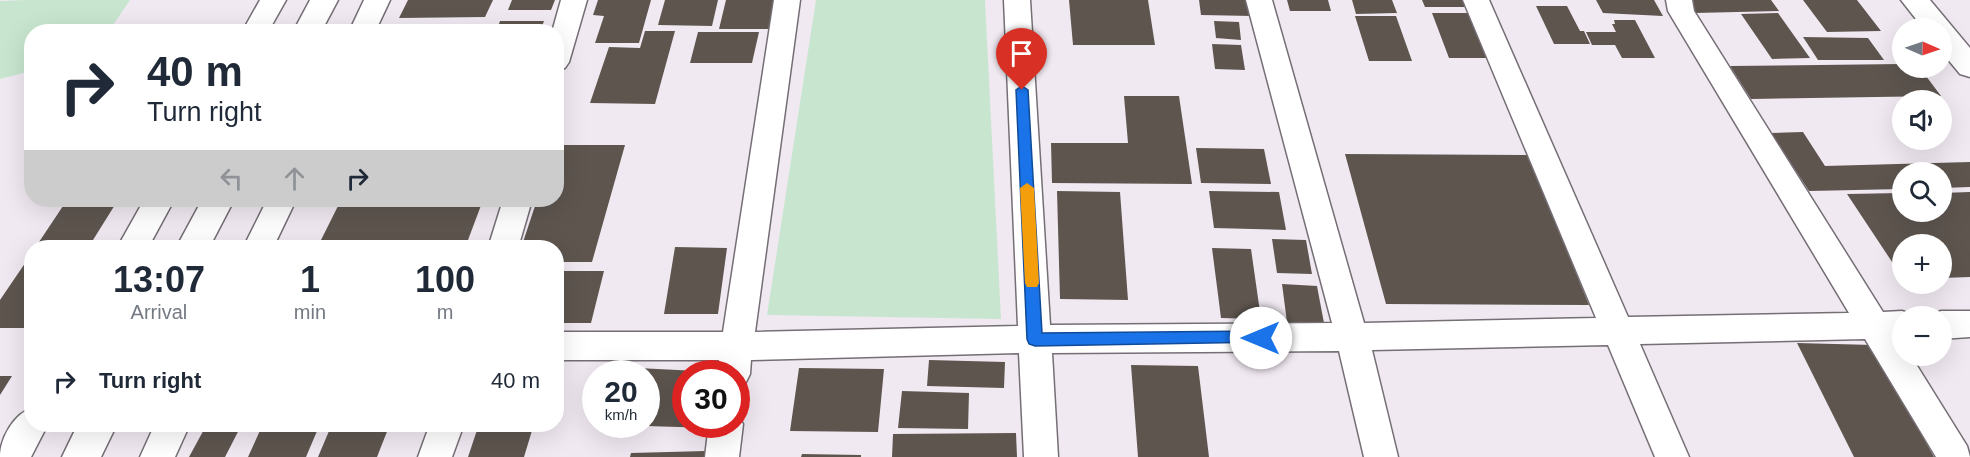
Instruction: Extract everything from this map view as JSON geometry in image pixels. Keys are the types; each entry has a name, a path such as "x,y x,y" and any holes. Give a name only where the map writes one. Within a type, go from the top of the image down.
{"street":[{"path":"260,24 273,0"},
{"path":"311,24 324,0"},
{"path":"366,24 377,0"},
{"path":"564,34 574,0"},
{"path":"734,360 787,0"},
{"path":"1017,0 1041,457"},
{"path":"1259,0 1352,337 1381,457"},
{"path":"1476,0 1672,457"},
{"path":"1679,0 1681,11 1888,325 1955,457"},
{"path":"1915,0 1930,18"},
{"path":"1952,45 1970,67"},
{"path":"136,240 155,207"},
{"path":"196,240 214,207"},
{"path":"262,240 278,207"},
{"path":"505,240 515,207"},
{"path":"1952,325 1970,324"},
{"path":"564,347 734,360 1035,339 1352,337 1888,325"},
{"path":"12,457 27,432"},
{"path":"81,457 94,432"},
{"path":"157,457 169,432"},
{"path":"435,457 444,432"},
{"path":"722,457 724,438"}],"green space":[{"path":"130,0 114,24 24,24 24,73 0,79 0,1"},
{"path":"816,0 985,0 1001,319 767,315"}],"building":[{"path":"408,0 493,0 485,17 399,18"},
{"path":"512,0 555,0 551,10 508,10"},
{"path":"598,0 651,0 639,43 595,43 604,16 593,15"},
{"path":"665,0 718,0 712,26 658,25"},
{"path":"726,0 779,0 774,29 719,29"},
{"path":"1069,0 1148,0 1155,45 1073,45"},
{"path":"1199,0 1250,0 1252,16 1201,15"},
{"path":"1287,0 1328,0 1331,11 1290,11"},
{"path":"1352,0 1392,0 1397,13 1356,14"},
{"path":"1422,0 1463,0 1465,7 1425,7"},
{"path":"1596,0 1654,0 1663,16 1603,13"},
{"path":"1693,0 1771,0 1779,11 1695,13"},
{"path":"1803,0 1857,0 1881,31 1827,32"},
{"path":"1536,6 1567,6 1580,31 1584,31 1590,44 1554,44"},
{"path":"1432,13 1473,13 1492,58 1449,58"},
{"path":"1778,13 1810,58 1772,59 1741,14"},
{"path":"1355,16 1396,16 1412,61 1369,61"},
{"path":"1614,20 1635,20 1655,58 1622,58 1615,45 1592,45 1586,32 1616,32 1612,24 1615,24"},
{"path":"500,21 544,21 543,24 499,24"},
{"path":"1214,21 1239,22 1241,40 1216,38"},
{"path":"645,31 675,31 655,104 590,103 609,47 640,48"},
{"path":"698,32 759,32 752,63 690,63"},
{"path":"1803,37 1868,38 1884,60 1818,60"},
{"path":"1212,44 1241,45 1245,70 1215,69"},
{"path":"1892,64 1892,78 1928,78 1936,90 1892,90 1892,97 1751,99 1730,66"},
{"path":"1124,96 1179,96 1192,184 1052,183 1051,143 1128,143"},
{"path":"1803,132 1825,166 1892,164 1892,189 1809,191 1771,133"},
{"path":"564,145 625,145 592,262 564,262 564,240 524,240 535,207 564,207"},
{"path":"1196,148 1264,149 1271,184 1201,183"},
{"path":"1345,154 1528,155 1589,305 1386,304"},
{"path":"1952,162 1970,162 1970,187 1952,188"},
{"path":"1057,191 1120,192 1128,300 1060,299"},
{"path":"1209,191 1279,192 1286,230 1214,228"},
{"path":"1970,192 1970,277 1952,278 1952,234 1892,234 1892,262 1847,194 1892,193 1892,222 1952,222 1952,193"},
{"path":"62,207 114,207 93,240 40,240"},
{"path":"338,207 480,207 468,240 321,240"},
{"path":"1272,239 1306,240 1312,274 1277,273"},
{"path":"675,247 727,248 718,314 664,314"},
{"path":"1212,248 1251,249 1261,319 1221,318"},
{"path":"24,265 24,328 0,328 0,300"},
{"path":"564,271 604,271 591,323 564,323"},
{"path":"1282,284 1317,286 1324,323 1287,322"},
{"path":"1797,343 1873,345 1934,457 1854,457"},
{"path":"929,360 1005,362 1004,388 927,386"},
{"path":"1131,365 1198,366 1209,457 1138,457"},
{"path":"799,368 884,369 878,432 790,431"},
{"path":"660,369 672,370 672,427 660,426"},
{"path":"0,376 12,376 0,395"},
{"path":"902,391 969,393 968,429 898,428"},
{"path":"203,432 238,432 225,457 189,457"},
{"path":"259,432 317,432 306,457 248,457"},
{"path":"329,432 387,432 377,457 318,457"},
{"path":"476,432 532,432 524,457 468,457"},
{"path":"1016,433 1017,457 892,457 893,434"},
{"path":"706,451 705,457 630,457 631,453"},
{"path":"802,454 861,455 861,457 801,457"}],"slow traffic":[{"path":"1027,188 1032,283"}],"route":[{"path":"1022,90 1035,339 1261,338"}]}
